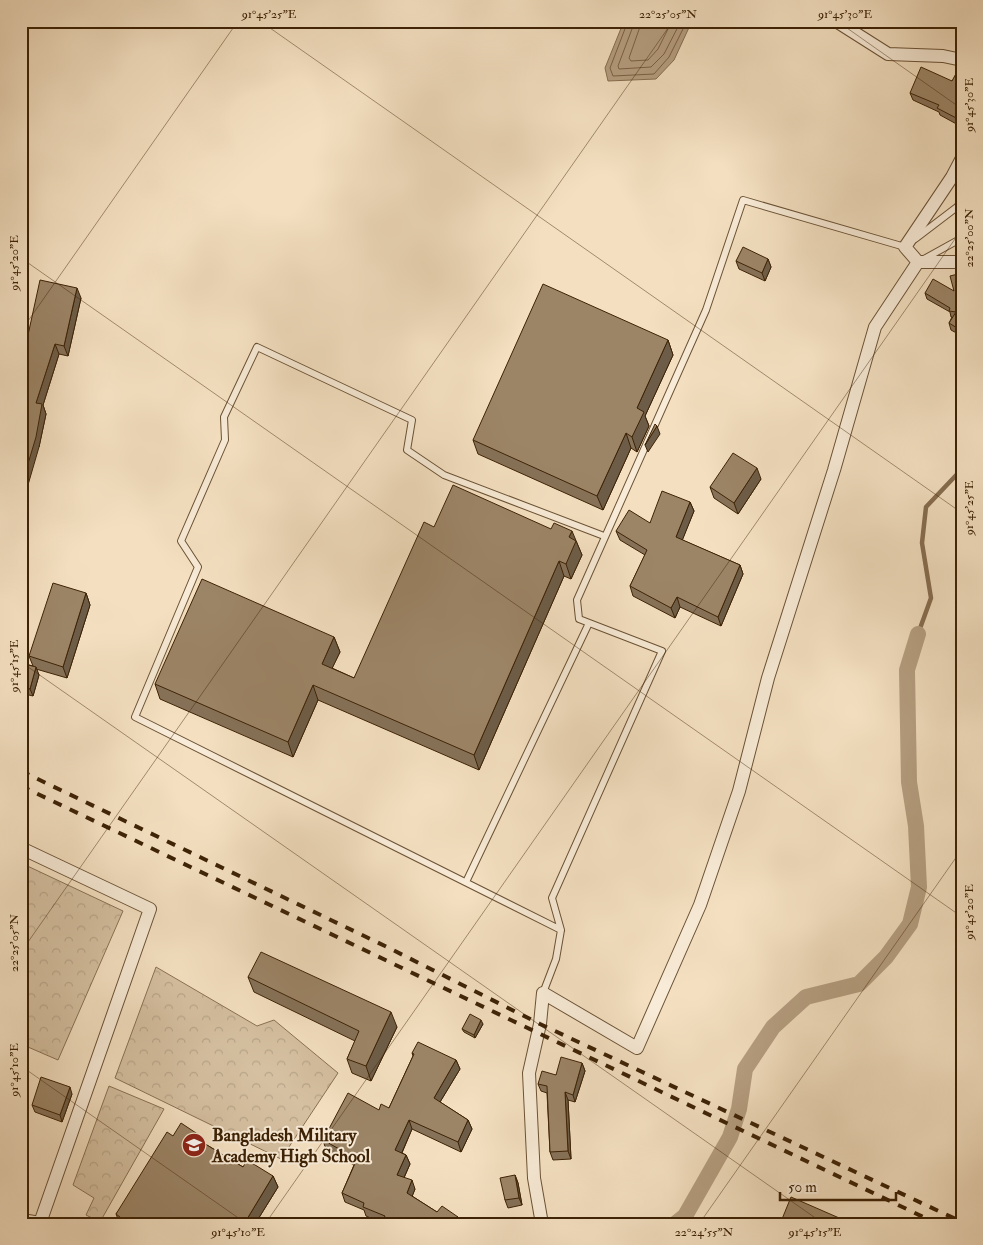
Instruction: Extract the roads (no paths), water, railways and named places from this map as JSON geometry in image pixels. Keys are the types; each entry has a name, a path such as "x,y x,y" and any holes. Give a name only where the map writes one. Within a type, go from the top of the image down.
{"street":[{"path":"836,21 888,54 943,56 962,60"},
{"path":"962,158 905,247 918,262 962,262"},
{"path":"542,1224 534,1178 529,1072 540,1024 543,993 637,1048 700,905 739,792 768,678 834,470 875,327 918,262"},
{"path":"21,848 150,909 38,1223"}],"lane":[{"path":"543,993 556,959 561,930 552,898 662,651 579,619 577,600 706,310 743,200 905,247 957,207 962,200"},
{"path":"918,262 962,238"},
{"path":"561,930 135,716 198,567 181,542 225,440 224,417 257,348 412,420 407,450 444,475 604,536"},
{"path":"466,882 590,623"}],"water":[{"path":"624,21 692,21 674,60 656,79 608,81 605,68"}],"waterway":[{"path":"918,634 931,598 922,543 926,507 962,469"},
{"path":"675,1224 685,1216 730,1137 739,1109 745,1069 773,1027 806,997 859,984 886,957 910,924 919,887 916,826 909,782 907,670 918,634"}],"railway":[{"path":"21,771 385,946 540,1024 962,1222"},
{"path":"21,786 938,1224"}],"place":[{"name":"Bangladesh Military Academy High School","path":"194,1145"}]}
